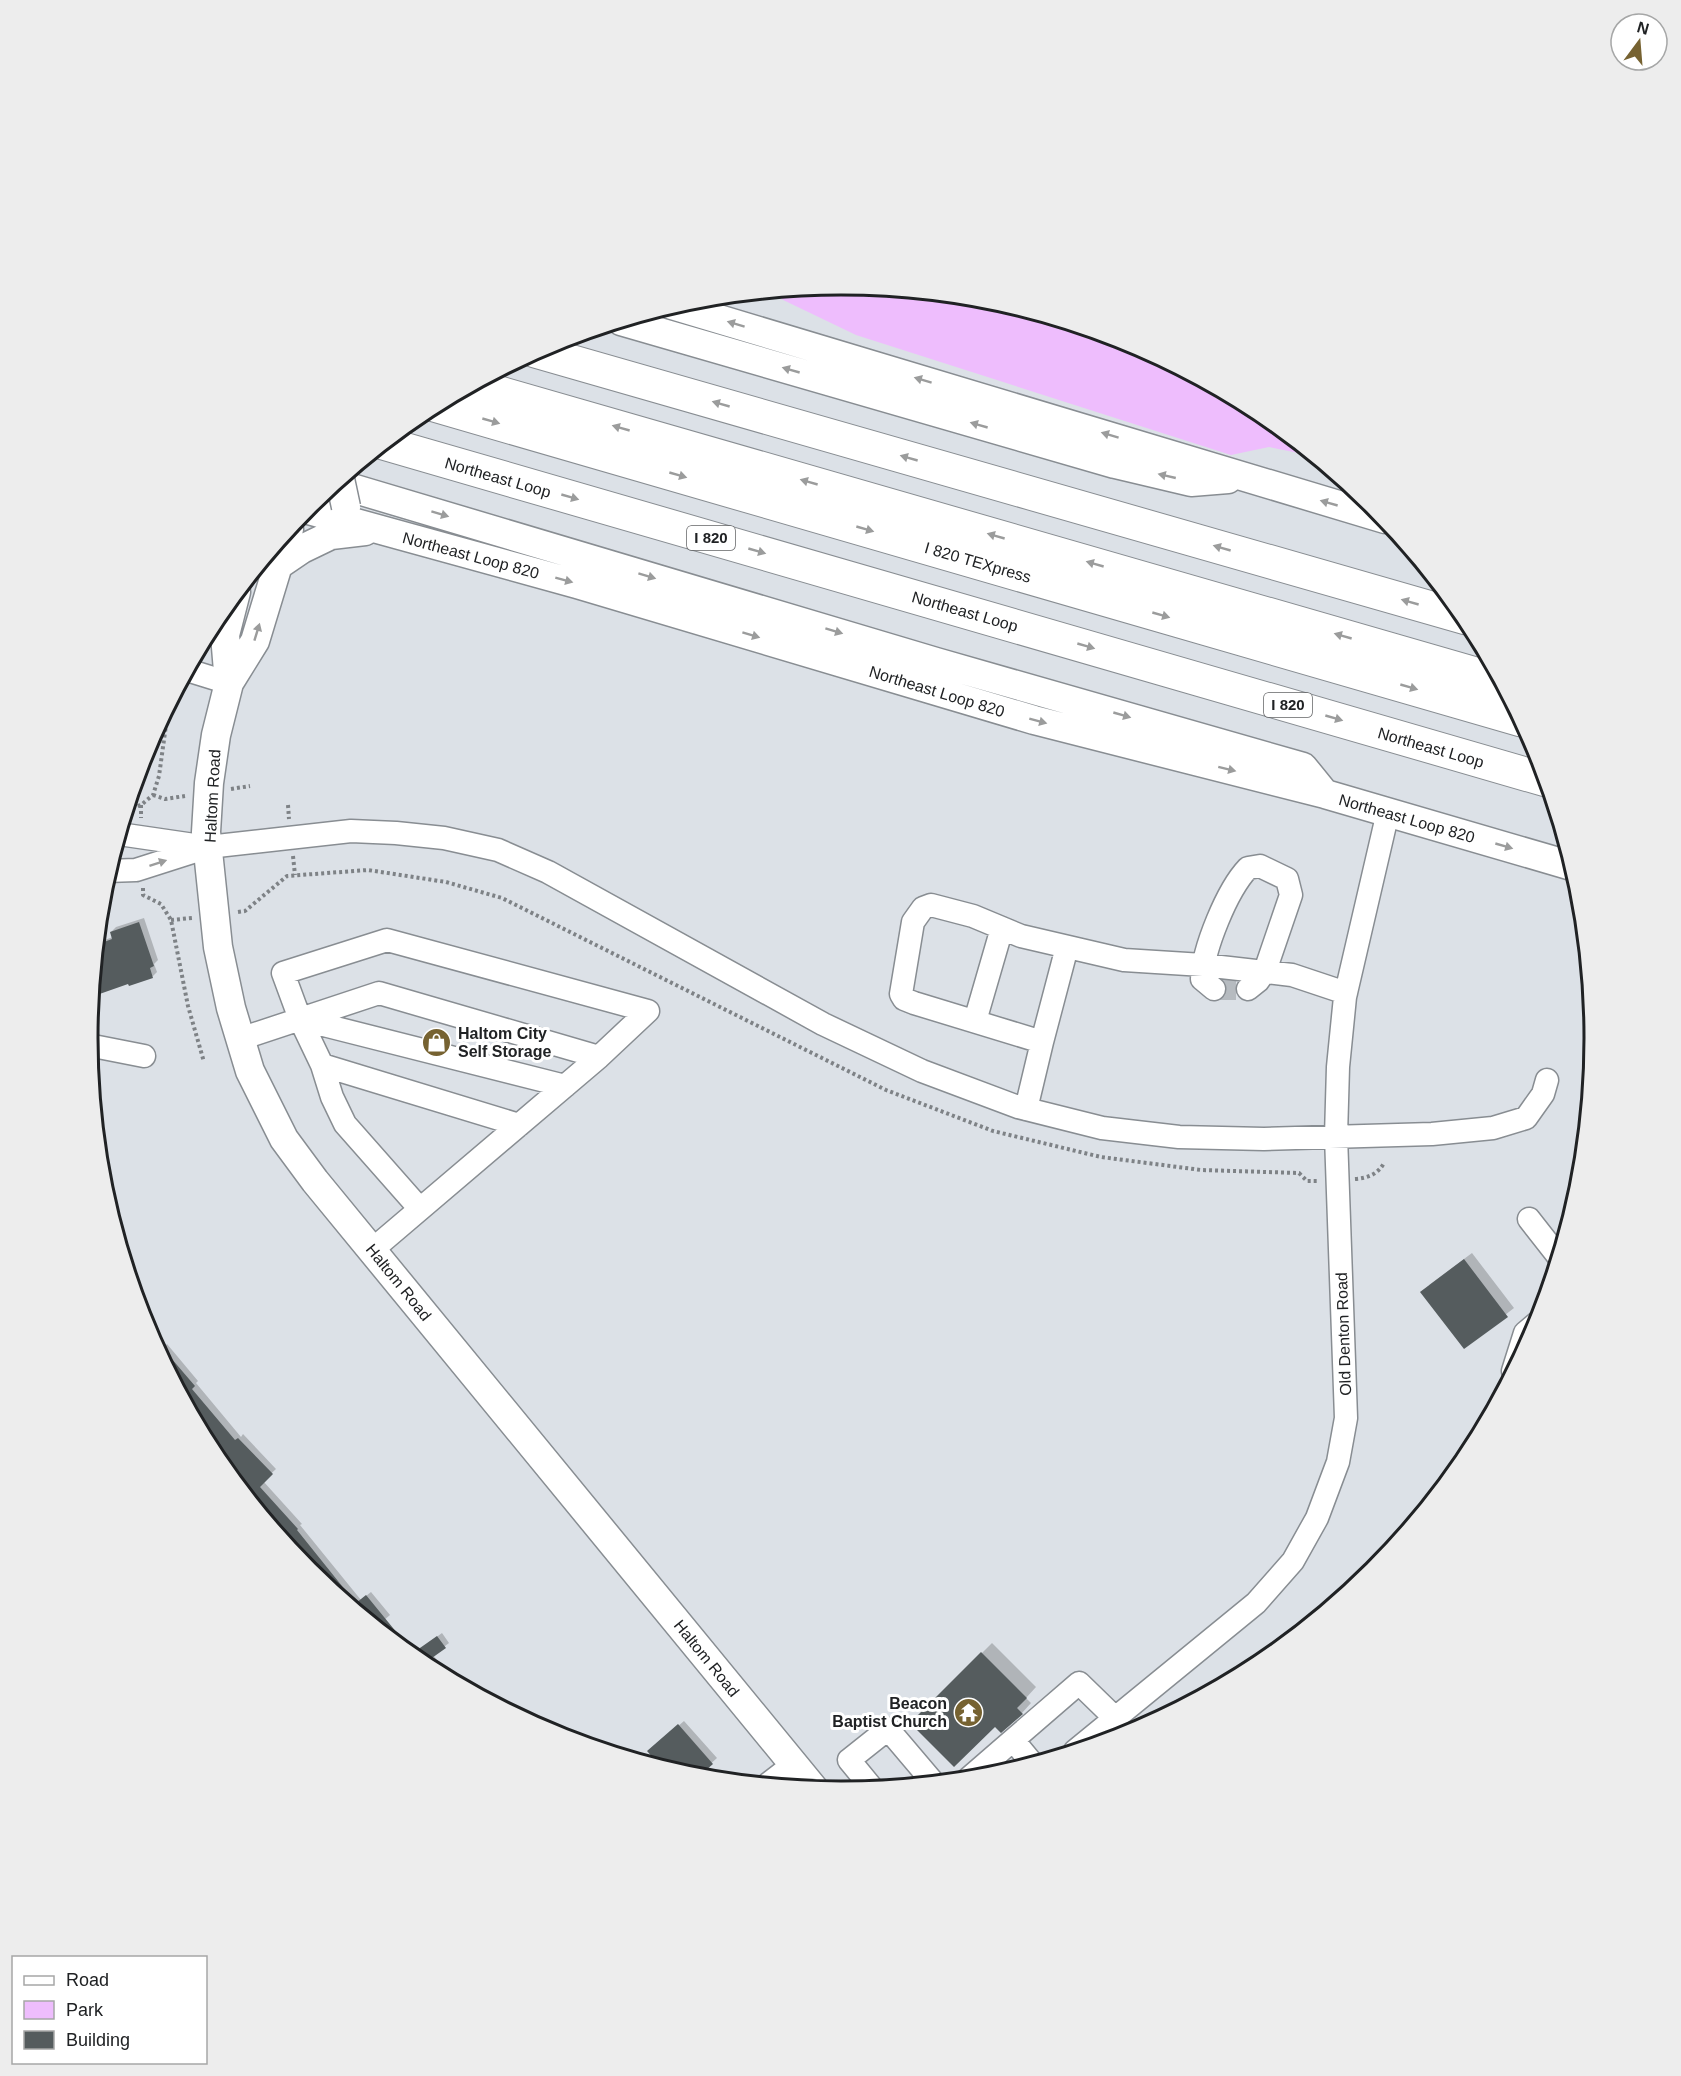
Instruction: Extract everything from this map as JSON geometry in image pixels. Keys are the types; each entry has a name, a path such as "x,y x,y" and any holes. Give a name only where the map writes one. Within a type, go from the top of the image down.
{"highway":[{"path":"549,355 1450,613"},
{"name":"I 820 TEXpress","path":"482,388 1491,678"},
{"name":"I 820 TEXpress","path":"447,408 1511,717"},
{"name":"Northeast Loop","path":"392,446 1536,777"}],"main road":[{"path":"690,310 1367,514"},
{"path":"633,325 1115,464 1191,482 1245,478"},
{"path":"341,495 376,529"},
{"path":"341,495 1303,767 1325,794"},
{"name":"Northeast Loop 820","path":"317,511 577,584 1034,720 1325,794 1562,863"},
{"path":"277,566 302,549 331,535 376,529"},
{"name":"Haltom Road","path":"283,547 255,641 230,683 216,735 209,783 207,832 218,947 231,1008 250,1071 284,1139 315,1180 806,1780"},
{"name":"Haltom Road","path":"230,615 225,635 230,683"}],"street":[{"path":"194,672 230,683"},
{"name":"Old Denton Road","path":"1091,1737 1256,1603 1293,1561 1317,1518 1338,1462 1346,1418 1336,1136 1338,1067 1346,993 1388,812"},
{"path":"117,871 136,870 208,847 351,831 444,838 498,850 548,872 823,1024 922,1071 1026,1109 1102,1128 1179,1137 1264,1139 1432,1134 1493,1128 1526,1118 1544,1094 1547,1080"},
{"path":"126,835 208,847"},
{"path":"1214,989 1202,979 1203,965 1227,898 1238,878 1248,868 1260,866 1287,879 1291,895 1265,971 1248,989"},
{"path":"1042,1042 904,999 901,994 913,922 923,908 931,905 973,916 1021,936 1124,960 1203,965 1292,975 1346,993"},
{"path":"975,1021 1002,928"},
{"path":"372,1250 565,1086 648,1011 387,940 283,973 345,1124 420,1209"},
{"path":"1026,1109 1067,947"},
{"path":"240,1038 379,993 599,1056"},
{"path":"300,1019 565,1086"},
{"path":"98,1047 144,1056"},
{"path":"322,1065 519,1125"},
{"path":"1529,1219 1552,1249"},
{"path":"981,1768 1079,1683 1115,1718"},
{"path":"865,1780 849,1760 888,1729 928,1776"},
{"path":"1013,1740 1027,1757"},
{"path":"776,1778 794,1764"}],"path":[{"path":"135,807 141,805 153,795 159,776 166,728"},
{"path":"245,910 287,876 368,870 446,882 502,898 886,1090 993,1131 1101,1157 1201,1170 1299,1173 1307,1181"},
{"path":"143,895 160,904 171,920 188,1006 204,1062"},
{"path":"1365,1178 1380,1170 1384,1163"}],"green space":[{"path":"840,295 937,301 1033,320 1079,334 1169,372 1253,420 1298,453 1269,447 1231,455 856,335 779,298"}],"building":[{"path":"139,922 154,966 150,968 153,978 99,994 104,942 112,939 110,932"},
{"path":"1464,1259 1508,1317 1464,1349 1420,1292"},
{"path":"169,1356 195,1386 192,1389 235,1440 238,1438 273,1474 260,1487 298,1529 350,1596 282,1528 251,1490 197,1410"},
{"path":"366,1595 398,1634 388,1627 357,1602"},
{"path":"437,1636 446,1648 432,1658 418,1649"},
{"path":"981,1652 1027,1698 1017,1708 1023,1714 1001,1733 995,1727 954,1767 910,1723"},
{"path":"678,1724 713,1764 707,1769 696,1767 652,1757 647,1751"}],"tunnel":[{"path":"1214,989 1248,989"}],"place":[{"name":"Haltom City Self Storage","path":"437,1042"},
{"name":"Beacon Baptist Church","path":"968,1712"}]}
